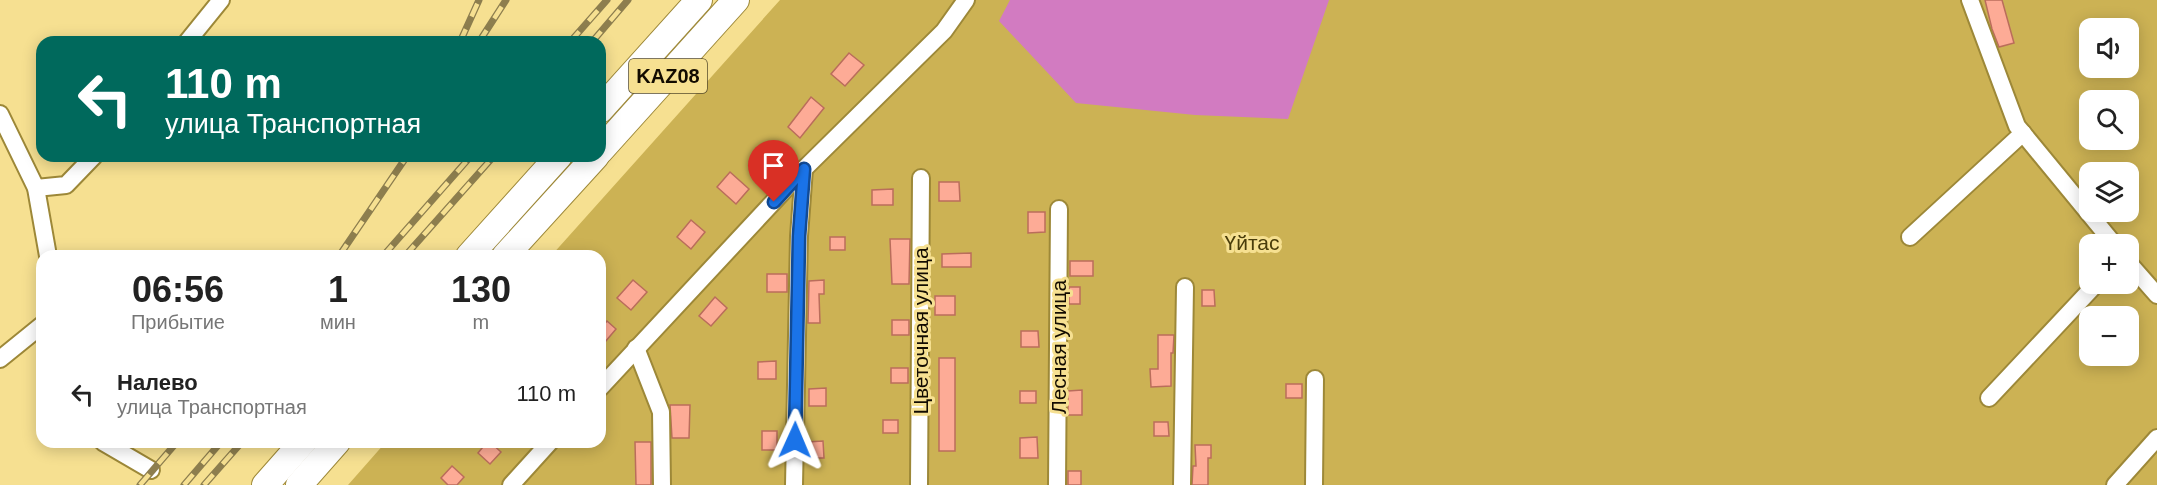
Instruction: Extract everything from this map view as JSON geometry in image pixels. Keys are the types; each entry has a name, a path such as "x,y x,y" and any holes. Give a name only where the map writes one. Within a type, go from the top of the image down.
{"highway":[{"name":"KAZ08","path":"606,103 699,0"},
{"name":"KAZ08","path":"606,144 736,0"},
{"path":"474,250 554,162"},
{"path":"510,250 591,162"},
{"path":"265,485 298,448"},
{"path":"299,485 332,448"}],"street":[{"path":"192,36 221,0"},
{"path":"606,381 804,169 944,31 966,0"},
{"path":"1970,0 2017,126 2106,234"},
{"path":"0,114 36,188 47,250"},
{"path":"1910,237 2023,133"},
{"path":"36,188 66,184 88,162"},
{"path":"794,485 799,236 804,169"},
{"name":"Цветочная улица","path":"919,485 921,178"},
{"name":"Лесная улица","path":"1057,485 1059,209"},
{"path":"2139,275 2157,295"},
{"path":"1182,485 1185,287"},
{"path":"1989,398 2087,294"},
{"path":"0,359 36,330"},
{"path":"636,348 662,412 662,485"},
{"path":"1314,485 1315,379"},
{"path":"2115,485 2157,438"},
{"path":"113,448 151,470"},
{"path":"510,485 544,448"}],"green space":[{"name":"Үйтас","path":"780,0 2157,0 2157,485 348,485 381,448 606,448 606,250 556,250"}],"shaded area":[{"path":"1010,0 1329,0 1288,119 1195,115 1076,103 999,21"}],"building":[{"path":"1985,0 2002,0 2014,43 1999,47"},
{"path":"849,53 864,65 845,86 831,74"},
{"path":"811,97 824,108 800,138 788,127"},
{"path":"730,172 749,189 736,204 717,187"},
{"path":"939,182 959,182 960,201 939,201"},
{"path":"893,189 893,205 872,205 872,190"},
{"path":"1028,212 1045,212 1045,232 1028,233"},
{"path":"691,220 705,232 691,249 677,237"},
{"path":"830,237 845,237 845,250 830,250"},
{"path":"890,239 910,239 909,284 892,284"},
{"path":"971,253 971,267 942,267 942,254"},
{"path":"1070,261 1093,261 1093,276 1070,276"},
{"path":"767,274 787,274 787,292 767,292"},
{"path":"633,280 647,292 631,310 617,298"},
{"path":"824,280 824,294 819,294 820,323 808,323 809,281"},
{"path":"1069,287 1080,287 1080,304 1069,304"},
{"path":"1202,290 1214,290 1215,306 1202,306"},
{"path":"935,296 955,296 955,315 935,315"},
{"path":"715,297 727,308 711,326 699,316"},
{"path":"892,320 909,320 909,335 892,335"},
{"path":"606,322 616,329 606,341"},
{"path":"1021,331 1038,331 1039,347 1021,347"},
{"path":"1158,335 1174,335 1173,353 1171,353 1171,386 1151,387 1150,369 1158,369"},
{"path":"939,358 955,358 955,451 939,451"},
{"path":"776,361 776,379 758,379 758,362"},
{"path":"891,368 908,368 908,383 891,383"},
{"path":"1286,384 1302,384 1302,398 1286,398"},
{"path":"826,388 826,406 809,406 809,389"},
{"path":"1082,390 1082,415 1068,415 1068,391"},
{"path":"1020,391 1036,391 1036,403 1020,403"},
{"path":"670,405 690,405 689,438 672,438"},
{"path":"883,420 898,420 898,433 883,433"},
{"path":"1154,422 1168,422 1169,436 1154,436"},
{"path":"762,431 777,431 777,450 762,450"},
{"path":"1037,437 1038,458 1020,458 1020,438"},
{"path":"823,441 824,458 807,458 807,442"},
{"path":"635,442 651,442 651,485 636,485"},
{"path":"1195,445 1211,445 1211,458 1208,458 1208,485 1192,485 1193,466 1196,466"},
{"path":"482,448 497,448 501,452 490,464 478,453"},
{"path":"452,466 464,477 457,485 448,485 441,478"},
{"path":"1068,471 1081,471 1081,485 1068,485"}],"railway":[{"path":"463,36 479,0"},
{"path":"483,36 506,0"},
{"path":"575,36 607,0"},
{"path":"597,36 628,0"},
{"path":"343,250 403,162"},
{"path":"388,250 466,162"},
{"path":"410,250 489,162"},
{"path":"140,485 172,448"},
{"path":"184,485 216,448"},
{"path":"204,485 237,448"}],"route":[{"path":"774,202 804,169 799,236 795,440"}]}
